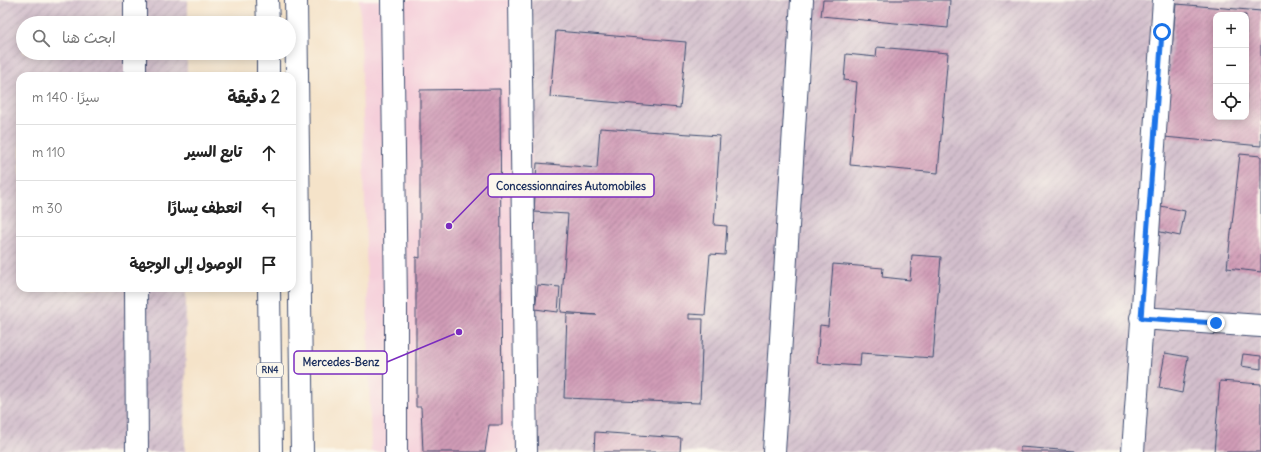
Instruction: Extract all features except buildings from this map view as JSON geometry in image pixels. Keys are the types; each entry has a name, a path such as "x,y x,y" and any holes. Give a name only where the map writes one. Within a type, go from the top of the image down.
{"main road":[{"path":"135,0 135,16"},
{"path":"267,0 268,16"},
{"path":"296,0 302,452"},
{"path":"392,0 396,304 396,452"},
{"path":"520,0 526,452"},
{"path":"774,452 802,0"},
{"path":"1133,452 1164,0"},
{"path":"135,60 135,72"},
{"path":"268,60 268,72"},
{"path":"136,292 137,452"},
{"name":"RN4","path":"269,292 271,452"},
{"path":"1141,318 1261,326"}],"shaded area":[{"path":"0,0 188,0 188,16 16,16 16,60 187,60 187,72 16,72 16,292 186,292 185,452 0,452"},
{"path":"360,0 530,0 536,452 371,452"},
{"path":"530,0 1261,0 1261,452 536,452"}],"place":[{"name":"Concessionnaires Automobiles","path":"449,226"},
{"name":"Mercedes-Benz","path":"459,332"}],"route":[{"path":"1162,32 1141,318 1216,323"}]}
